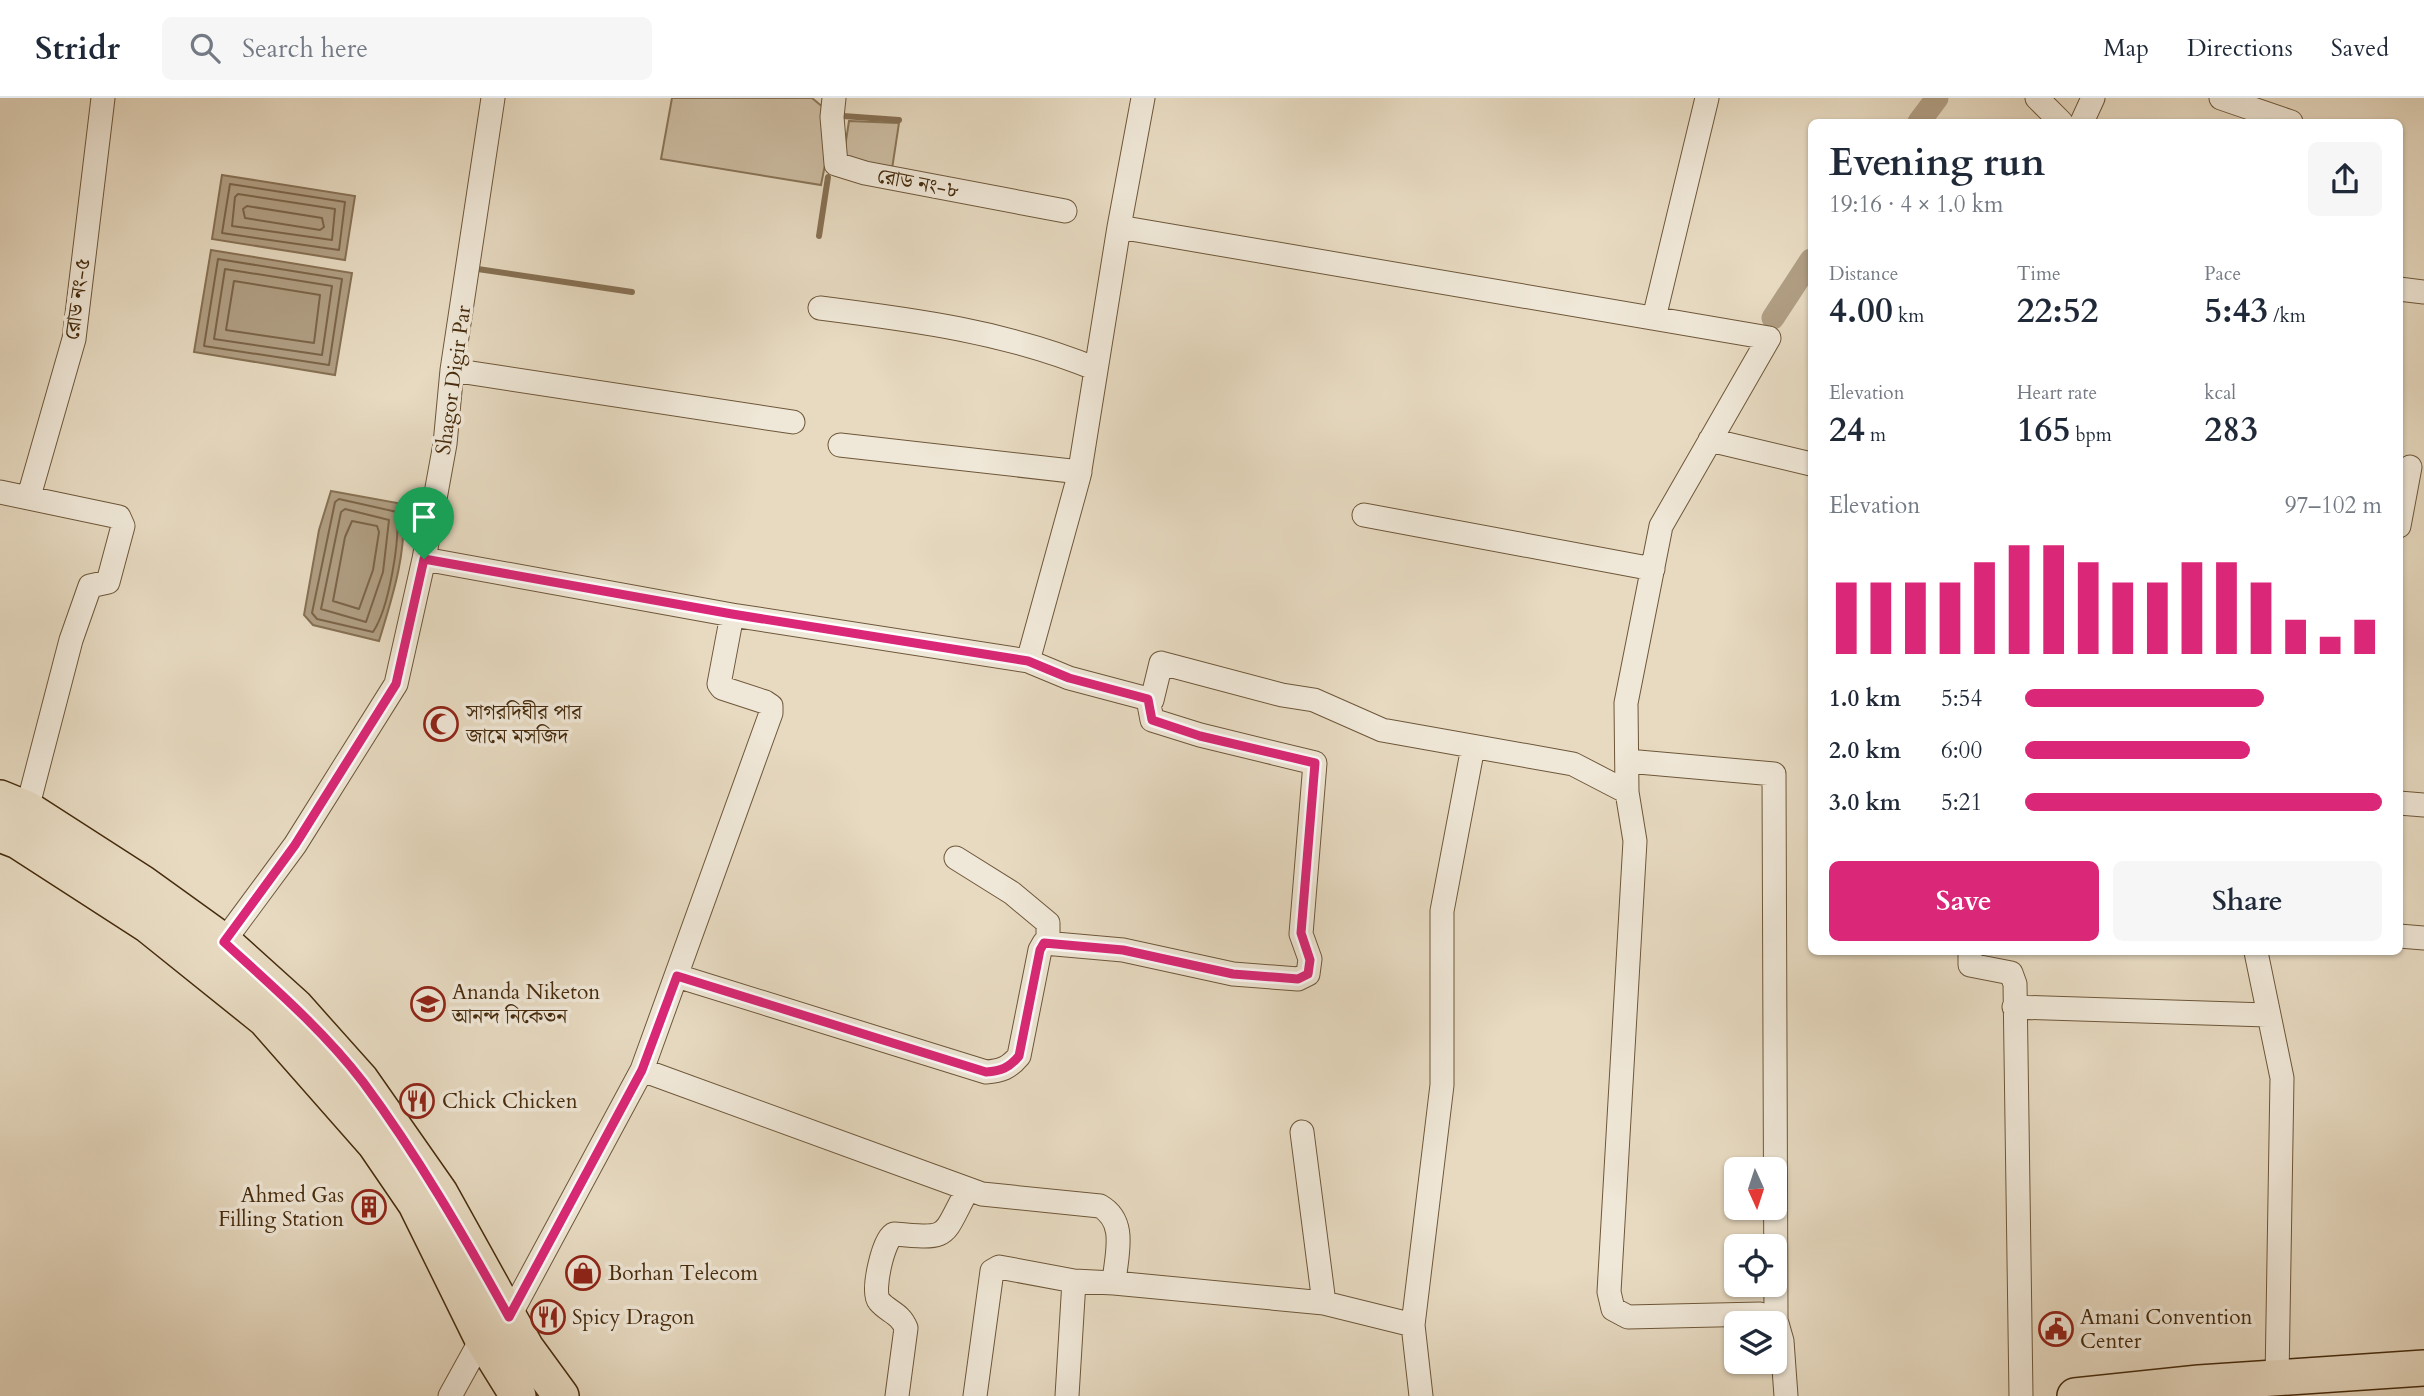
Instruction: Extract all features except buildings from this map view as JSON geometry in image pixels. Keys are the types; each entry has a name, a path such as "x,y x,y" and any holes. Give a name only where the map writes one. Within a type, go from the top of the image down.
{"main road":[{"path":"14,804 112,863 213,956 375,1144 496,1328 518,1396"},
{"path":"0,834 18,841 148,925 213,956"},
{"path":"496,1328 526,1348 561,1396"},
{"path":"2075,1396 2161,1392 2277,1379 2424,1368"}],"street":[{"name":"রোড নং-৫","path":"29,496 74,339 103,98"},
{"name":"Shagor Digir Par","path":"213,956 295,845 396,684 424,559 445,444 452,370 493,98"},
{"name":"রোড নং-৮","path":"834,98 832,117 836,164 865,173 1065,211"},
{"path":"1028,661 1080,472 1119,227 1143,98"},
{"path":"1654,318 1707,98"},
{"path":"2037,98 2057,119"},
{"path":"2083,119 2093,98"},
{"path":"2221,98 2282,119"},
{"path":"1119,227 1769,338 1661,526 1626,703 1627,792 1635,841 1609,1292 1613,1309 1628,1317 1724,1315"},
{"path":"2403,289 2424,292"},
{"path":"820,308 948,324 1044,348 1096,369"},
{"path":"452,370 793,422"},
{"path":"1710,440 1808,463"},
{"path":"840,445 1080,472"},
{"path":"2403,507 2411,468"},
{"path":"0,492 119,517 123,526 108,582 90,586 14,804"},
{"path":"1364,515 1653,569"},
{"path":"424,559 732,614 1028,661 1069,678 1152,700 1161,663 1282,695 1314,700 1382,730 1573,764 1627,792"},
{"path":"450,1396 496,1328 642,1070 677,976 771,713 771,706 765,702 720,686 732,614"},
{"path":"677,976 898,1047 986,1072 999,1071 1012,1065 1019,1056 1040,950 1048,943 1123,950 1233,974 1298,979 1308,974 1310,960 1301,933 1315,763 1200,736 1152,720 1148,699"},
{"path":"1422,1396 1413,1325 1442,1085 1442,911 1472,747"},
{"path":"1626,761 1774,775 1776,1311"},
{"path":"2403,803 2424,805"},
{"path":"957,858 1012,893 1048,923 1048,943"},
{"path":"2403,936 2424,938"},
{"path":"1970,955 1969,962 1975,968 2011,974 2014,1007 2021,1396"},
{"path":"2257,955 2282,1078 2277,1379"},
{"path":"2014,1007 2267,1015"},
{"path":"642,1070 982,1194 1100,1206 1113,1213 1118,1223 1114,1283"},
{"path":"1303,1132 1324,1303"},
{"path":"897,1396 906,1328 902,1318 877,1300 875,1291 886,1241 894,1234 934,1237 943,1233 968,1189"},
{"path":"975,1396 992,1271 999,1267 1074,1281 1324,1303 1413,1325"},
{"path":"1067,1396 1074,1281"},
{"path":"1784,1374 1786,1396"}],"shaded area":[{"path":"672,98 812,98 824,108 830,139 821,185 661,159"},
{"path":"849,121 899,123 892,169 843,160"}],"water":[{"path":"222,175 355,196 345,260 212,239"},
{"path":"211,250 352,273 335,375 194,352"},
{"path":"331,491 403,504 401,557 379,641 313,625 304,615 319,530"}],"waterway":[{"path":"1921,119 1937,98"},
{"path":"843,116 899,120"},
{"path":"819,236 828,177"},
{"path":"1773,318 1808,265"},
{"path":"471,268 632,292"}],"place":[{"name":"সাগরদিঘীর পার জামে মসজিদ","path":"441,724"},
{"name":"Ananda Niketon আনন্দ নিকেতন","path":"428,1004"},
{"name":"Chick Chicken","path":"417,1101"},
{"name":"Ahmed Gas Filling Station","path":"369,1207"},
{"name":"Borhan Telecom","path":"583,1273"},
{"name":"Spicy Dragon","path":"548,1317"},
{"name":"Amani Convention Center","path":"2056,1329"}],"route":[{"path":"424,559 732,614 1028,661 1069,678 1148,699 1152,720 1200,736 1315,763 1301,933 1310,960 1308,974 1298,979 1233,974 1123,950 1044,943 1040,950 1019,1056 1012,1065 999,1071 986,1072 898,1047 677,976 642,1070 509,1317 440,1192 361,1080 295,1006 224,942 295,845 396,684 424,559"}]}
